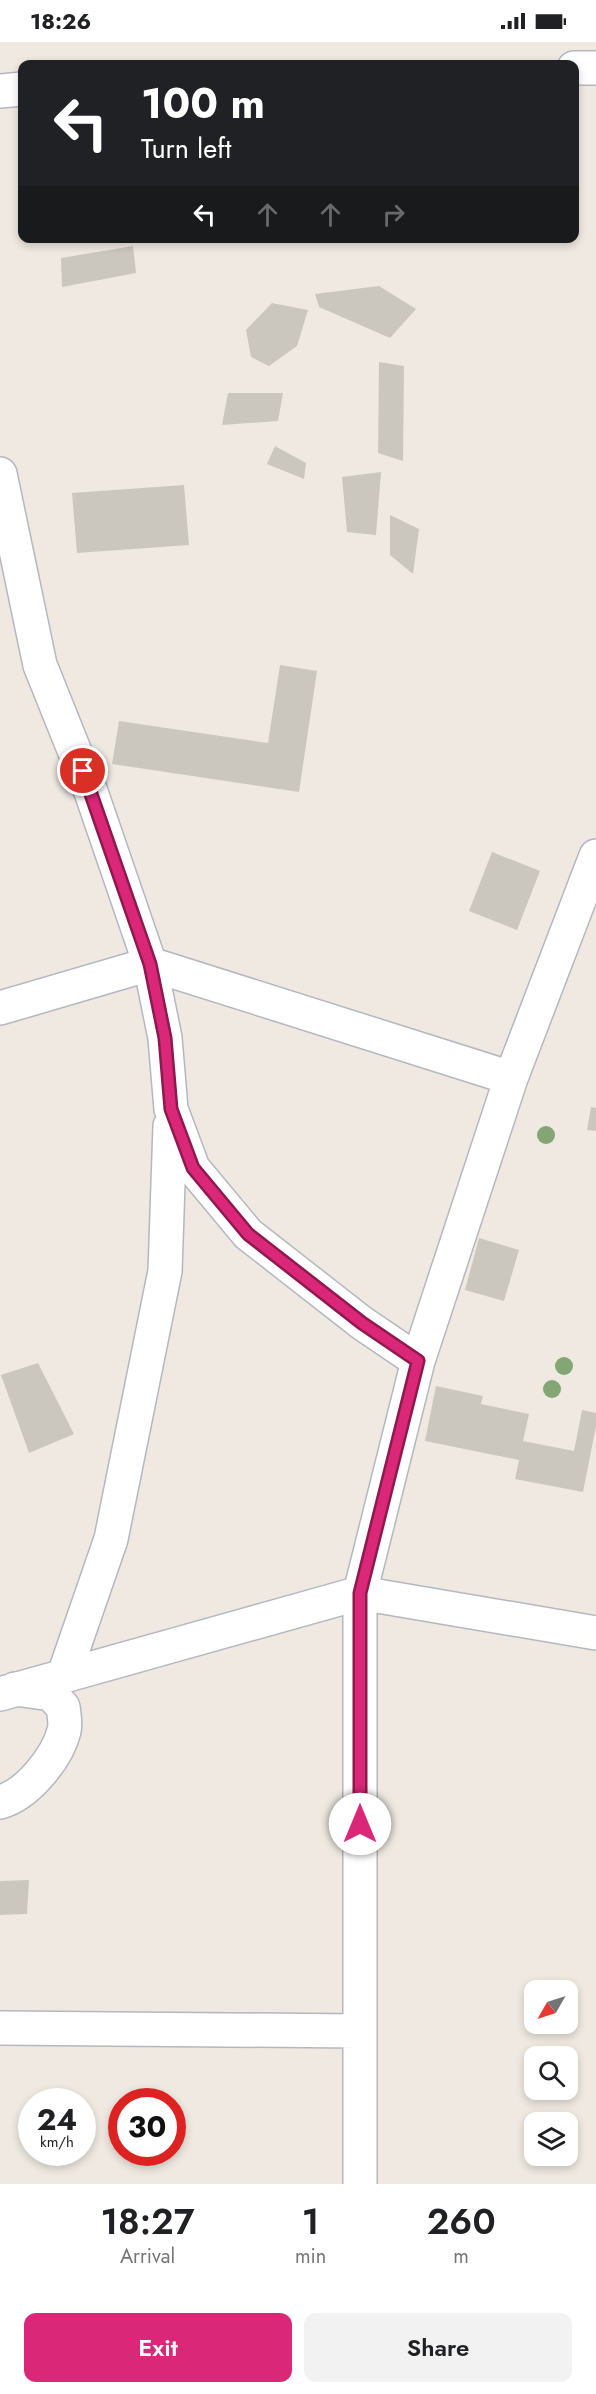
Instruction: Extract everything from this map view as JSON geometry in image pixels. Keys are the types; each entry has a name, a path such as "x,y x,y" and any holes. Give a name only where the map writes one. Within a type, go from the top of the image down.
{"street":[{"path":"579,68 596,68"},
{"path":"0,91 18,89"},
{"path":"0,474 40,665 91,792 150,964 165,1038 171,1109 165,1271 111,1539 64,1675"},
{"path":"360,2184 360,1593 418,1361 511,1078 596,856"},
{"path":"0,1008 150,964 511,1078"},
{"path":"171,1109 193,1168 248,1234 362,1323 418,1361"},
{"path":"6,1691 360,1593 596,1633"},
{"path":"0,1802 11,1799 46,1769 65,1730 63,1707 51,1694 6,1691"},
{"path":"0,2028 360,2031"}],"building":[{"path":"133,246 136,273 62,287 61,258"},
{"path":"379,286 416,309 390,338 319,307 315,294"},
{"path":"272,303 308,310 297,346 269,366 251,357 246,330"},
{"path":"379,362 404,366 403,461 378,453"},
{"path":"228,393 283,393 278,421 222,425"},
{"path":"275,446 306,463 304,479 267,464"},
{"path":"381,472 376,535 347,532 342,477"},
{"path":"184,485 189,545 77,553 72,493"},
{"path":"390,515 419,529 413,574 390,555"},
{"path":"280,665 317,671 299,792 112,764 119,721 268,743"},
{"path":"492,852 540,871 517,930 469,911"},
{"path":"591,1107 596,1108 596,1131 587,1130"},
{"path":"479,1238 519,1250 504,1301 465,1290"},
{"path":"38,1363 74,1434 29,1453 1,1375"},
{"path":"436,1386 483,1396 481,1404 529,1414 523,1441 574,1451 582,1410 596,1413 596,1426 583,1492 515,1479 519,1460 425,1441"},
{"path":"29,1880 27,1914 0,1915 0,1881"}],"route":[{"path":"83,771 150,964 165,1038 171,1109 193,1168 248,1234 362,1323 418,1361 360,1593 360,1824"}]}
